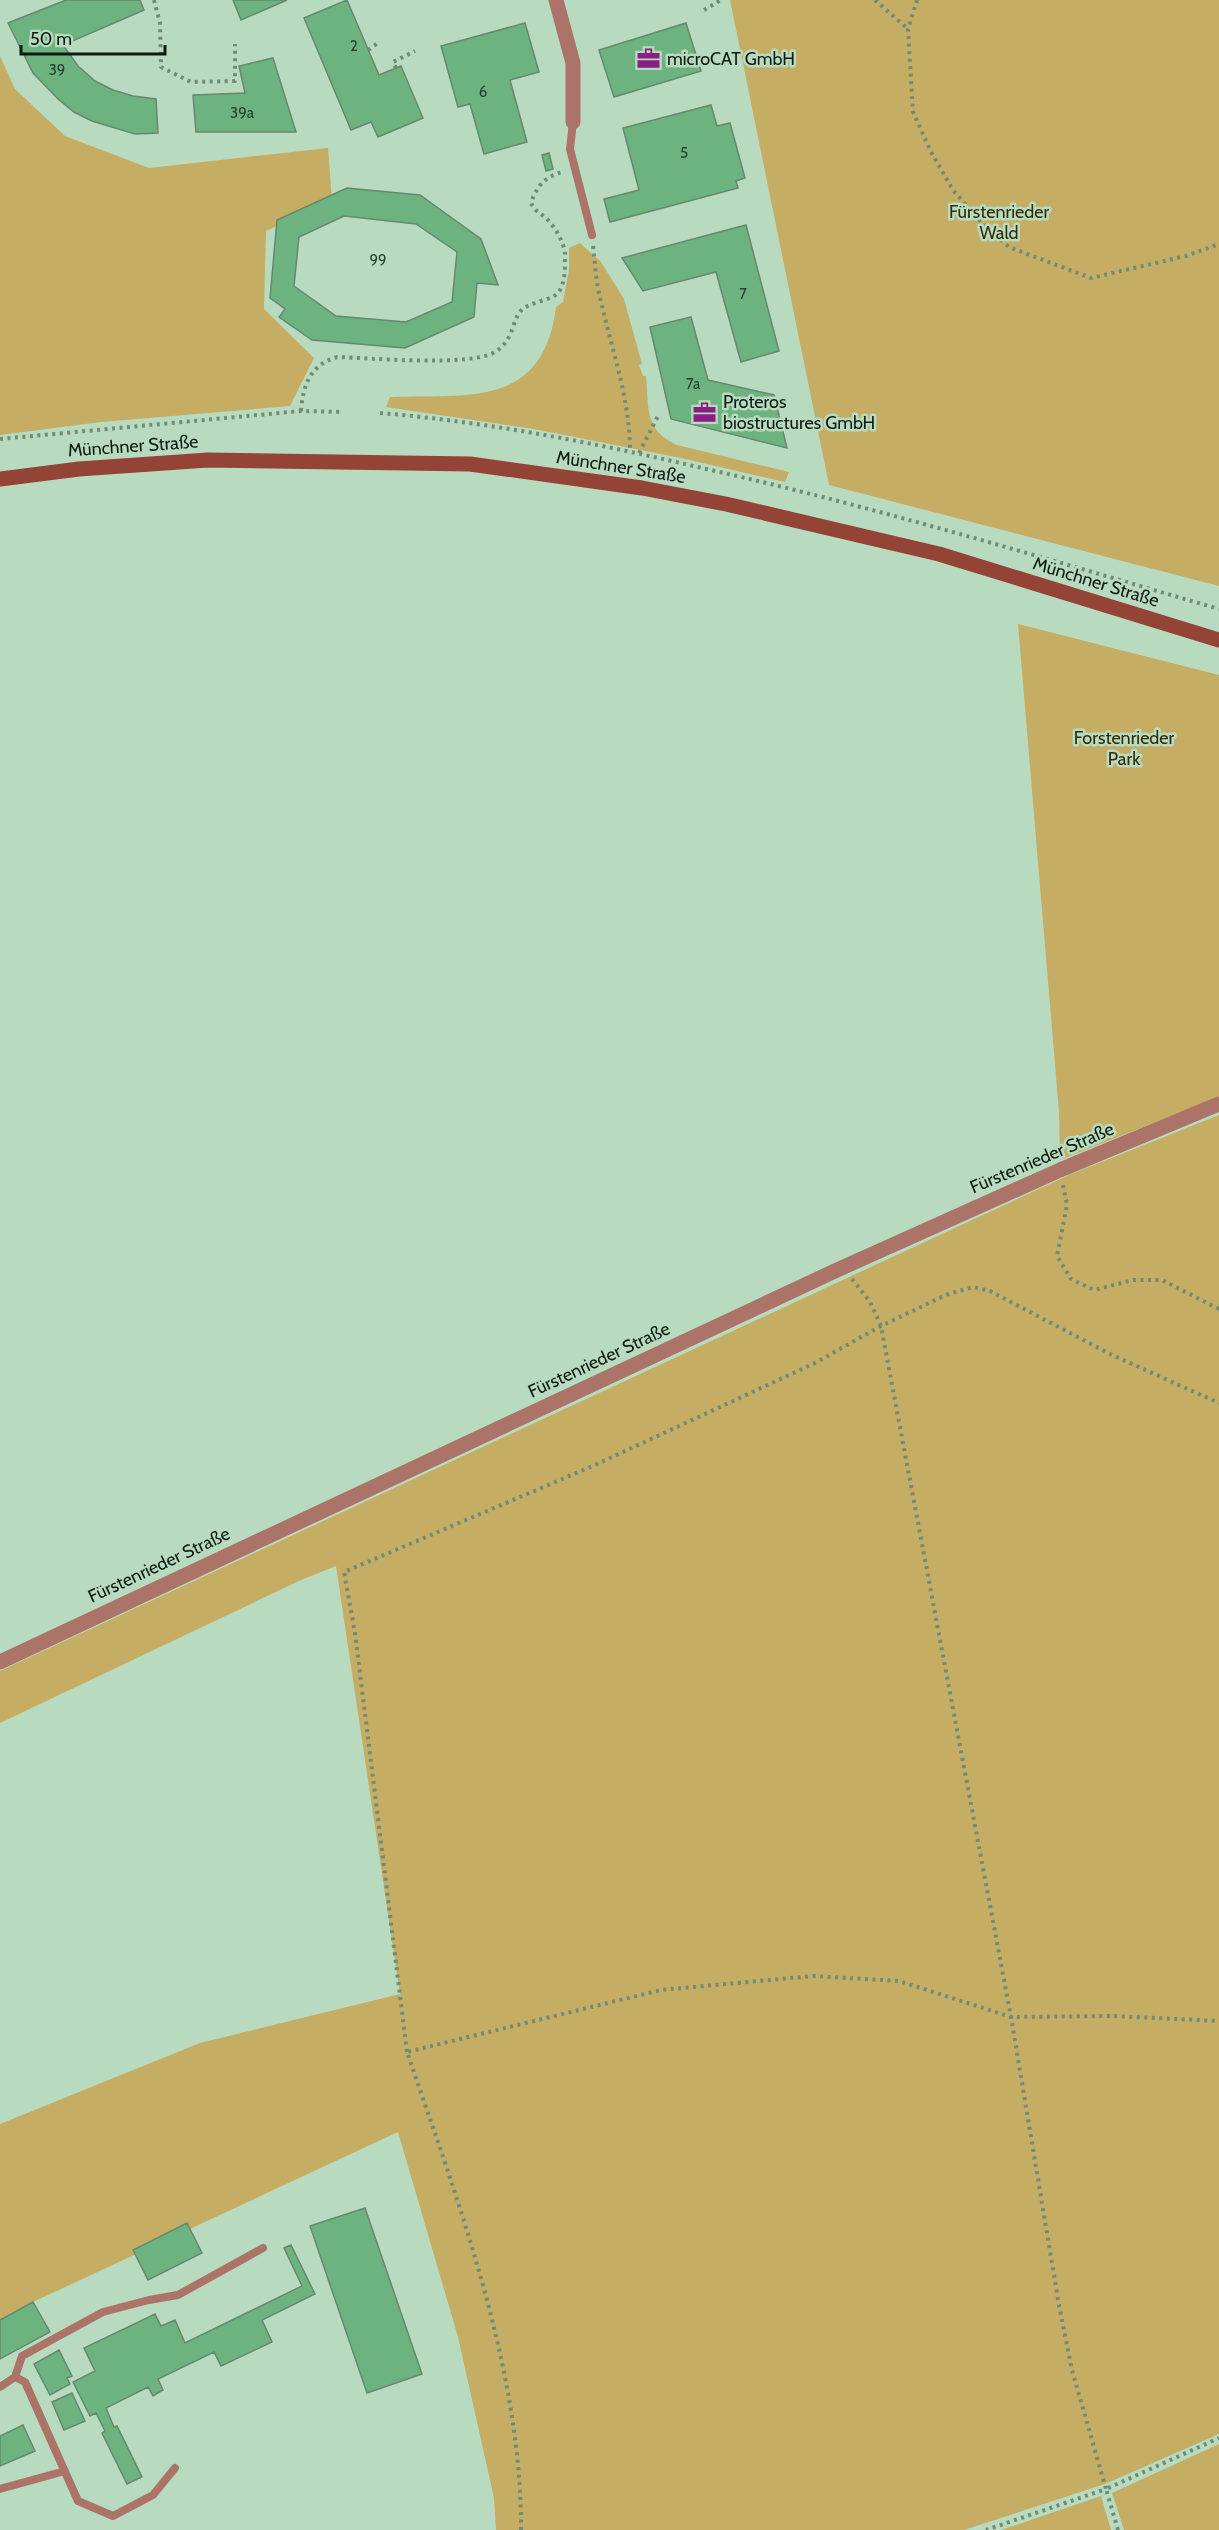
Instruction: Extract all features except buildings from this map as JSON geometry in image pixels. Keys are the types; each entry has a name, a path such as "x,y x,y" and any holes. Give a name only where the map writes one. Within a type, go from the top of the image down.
{"main road":[{"name":"Münchner Straße","path":"0,479 79,469 208,460 481,465 642,488 726,504 939,554 1219,640"}],"street":[{"path":"556,0 573,63 573,122"},
{"name":"Fürstenrieder Straße","path":"0,1662 842,1267 1060,1170 1219,1104"}],"lane":[{"path":"573,122 570,149 592,235"},
{"path":"0,2387 15,2377 22,2356 103,2312 178,2295 263,2248"},
{"path":"15,2377 25,2382 35,2400 78,2501 112,2516 153,2495 175,2468"},
{"path":"0,2488 65,2471"}],"path":[{"path":"154,0 160,23 161,67 191,82 235,81 235,44"},
{"path":"704,10 721,0"},
{"path":"874,0 908,29"},
{"path":"916,0 908,29 913,112 931,152 953,190 980,221 1009,247 1091,278 1186,256 1219,244"},
{"path":"368,50 378,43"},
{"path":"396,69 393,62 415,51"},
{"path":"301,411 303,390 309,377 316,367 326,360 337,357 469,360 494,353 506,344 512,335 519,312 555,296 562,285 565,252 561,241 551,224 534,209 531,202 541,181 548,176 575,168"},
{"path":"592,235 597,286 616,359 630,432 630,452"},
{"path":"0,439 301,411 343,412"},
{"path":"380,414 545,435 639,453 810,492 910,518 1219,609"},
{"path":"639,453 658,416"},
{"path":"1060,1170 1067,1205 1057,1256 1071,1279 1094,1290 1133,1280 1162,1280 1219,1309"},
{"path":"842,1267 870,1302 881,1326 1011,2017 1059,2305 1072,2370 1118,2530"},
{"path":"521,2530 521,2481 500,2355 461,2208 407,2052 355,1633 344,1572 606,1460 816,1363 881,1326 948,1294 973,1287 990,1291 1113,1355 1219,1403"},
{"path":"407,2052 661,1990 813,1976 899,1981 1011,2017 1113,2016 1219,2021"},
{"path":"986,2530 1106,2489 1219,2438"}],"green space":[{"name":"Fürstenrieder Wald","path":"730,0 1219,0 1219,586 829,485"},
{"path":"0,56 15,89 65,136 149,168 328,148 332,201 266,231 264,309 314,358 290,406 101,422 0,435"},
{"path":"580,243 601,262 624,299 642,364 639,365 643,376 646,376 650,417 659,432 677,445 789,472 785,482 681,458 534,429 386,407 390,397 473,394 497,389 518,380 536,364 548,340 556,307 563,302 569,270 569,248"},
{"name":"Forstenrieder Park","path":"1018,624 1219,675 1219,1097 1060,1160 1059,1112"},
{"path":"1219,1115 1219,2434 1105,2484 964,2530 496,2530 494,2498 458,2337 398,2132 33,2302 0,2320 0,2124 200,2043 400,1994 336,1566 301,1580 0,1723 0,1671 1069,1175"},
{"path":"1219,2444 1219,2530 1124,2530 1112,2493"},
{"path":"1101,2496 1111,2530 1001,2530"}],"place":[{"name":"microCAT GmbH","path":"649,59"},
{"name":"Proteros biostructures GmbH","path":"705,412"}]}
